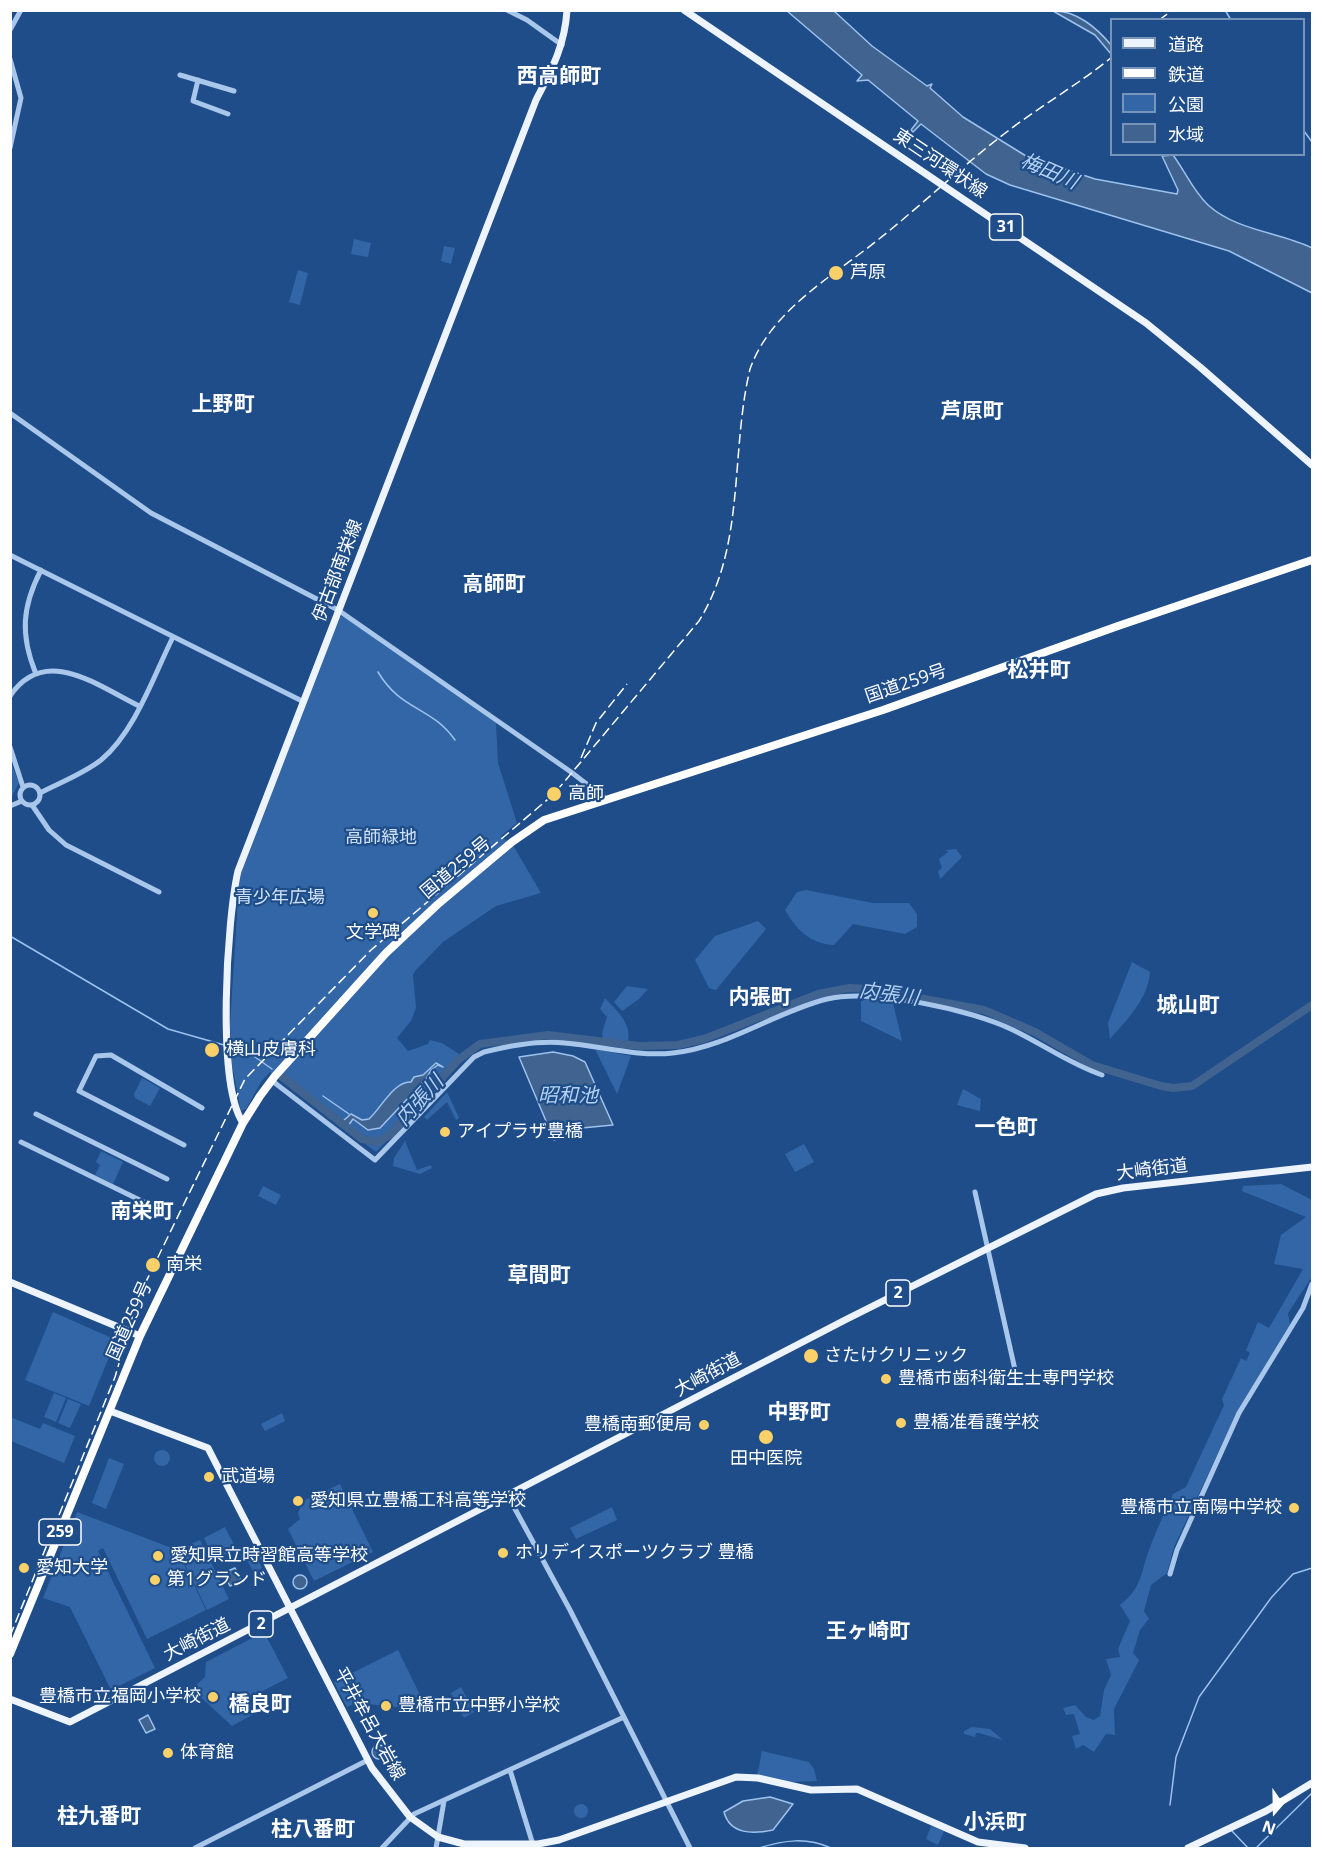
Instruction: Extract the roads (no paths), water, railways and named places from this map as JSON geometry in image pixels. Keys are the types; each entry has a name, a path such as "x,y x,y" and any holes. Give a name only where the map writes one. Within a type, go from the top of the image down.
{"highway":[{"name":"国道259号","path":"10,1654 140,1336 243,1123 271,1080 387,953 436,905 512,842 544,820 883,710 1312,560"}],"main road":[{"path":"562,45 567,10"},
{"name":"東三河環状線","path":"684,10 1146,323 1312,465"},
{"name":"伊古部南栄線","path":"243,1123 239,1117 232,1089 228,1046 235,885 249,840 532,111 562,45"},
{"name":"大崎街道","path":"10,1699 70,1722 987,1248 1096,1194 1113,1189 1312,1167"},
{"path":"10,1282 140,1336"},
{"name":"平井牟呂大岩線","path":"110,1411 208,1448 368,1761 410,1817 438,1837 464,1844 533,1846 559,1840 736,1777 758,1778 811,1790 857,1789 978,1842 1025,1848"},
{"path":"1188,1848 1266,1811 1312,1783"}],"street":[{"path":"10,30 21,10"},
{"path":"507,10 527,20 562,45"},
{"path":"10,59 21,98 10,148"},
{"path":"180,75 234,91"},
{"path":"198,80 193,101 228,114"},
{"path":"10,413 151,513 339,610 571,772 606,799"},
{"path":"10,555 304,702"},
{"path":"36,674 25,642 24,625 26,604 40,570"},
{"path":"26,786 39,791 68,779 92,766 110,751 124,734 173,637"},
{"path":"10,696 23,682 36,674 51,670 69,672 139,706"},
{"path":"10,747 26,786 21,799"},
{"path":"35,804 39,791"},
{"path":"10,804 21,799 35,804 47,826 66,845 159,892"},
{"path":"271,1080 375,1161 474,1057 484,1052 562,1042 633,1053 686,1051 712,1044 815,1002 839,997 873,996 979,1017 1043,1045 1074,1066 1102,1075"},
{"path":"184,1145 79,1091 96,1056 111,1055 202,1108"},
{"path":"36,1114 167,1179"},
{"path":"21,1142 154,1207"},
{"path":"975,1192 1018,1383"},
{"path":"1170,1574 1177,1550 1239,1413 1303,1308 1312,1284"},
{"path":"508,1496 690,1848"},
{"path":"382,1848 410,1817 624,1717"},
{"path":"195,1848 368,1761"},
{"path":"510,1770 533,1846"},
{"path":"436,1848 444,1801"}],"water":[{"name":"梅田川","path":"787,11 834,11 872,46 927,86 932,84 930,88 963,117 1026,156 1095,179 1177,194 1178,190 1162,156 1174,156 1198,194 1219,214 1245,226 1312,248 1312,293 1229,251 1010,185 986,174 921,124 913,132 911,130 918,121 868,80 857,81 862,75"},
{"path":"1053,11 1062,11 1085,21 1110,44 1110,53 1095,35"},
{"name":"昭和池","path":"553,1052 573,1056 585,1062 613,1125 582,1128 554,1140 519,1057"},
{"path":"436,1063 443,1067 438,1065 431,1070 426,1079 380,1128 368,1130 353,1119 348,1126 343,1121 351,1114 362,1120 369,1119 393,1090 411,1082 414,1077 423,1075"},
{"path":"235,1568 241,1581 230,1586 223,1573"},
{"path":"297,1575 303,1575 307,1582 303,1589 297,1589 293,1585 293,1579"},
{"path":"148,1715 155,1729 146,1733 139,1720"},
{"path":"376,1745 382,1745 386,1752 382,1759 376,1759 372,1755 372,1749"},
{"path":"770,1797 793,1804 773,1830 743,1831 731,1825 727,1820 724,1812 743,1801"}],"waterway":[{"path":"1225,10 1230,18"},
{"path":"1305,132 1312,142"},
{"path":"378,672 396,694 436,721 455,740"},
{"name":"内張川","path":"10,936 168,1029 224,1045"},
{"name":"内張川","path":"281,1076 362,1139 377,1142 390,1135 458,1060 480,1044 548,1035 639,1046 678,1045 704,1039 818,994 849,988 870,989 984,1010 1035,1032 1092,1065 1173,1088 1192,1086 1312,1005"},
{"name":"内張川","path":"229,1046 248,1052 272,1069"},
{"path":"323,1096 349,1114"},
{"path":"1170,1805 1176,1757 1199,1697 1271,1598 1293,1574 1312,1568"},
{"path":"1256,1848 1312,1793"},
{"path":"1232,1831 1248,1848"},
{"path":"759,1848 795,1841 813,1842 831,1848"}],"railway":[{"path":"1162,18 1173,10"},
{"path":"10,1636 115,1377 138,1298 245,1079 371,950 554,794 699,621 714,592 731,530 740,433 750,369 772,329 805,296 895,226 991,144 1110,59"},
{"path":"581,758 596,723 627,684"}],"place":[{"name":"芦原","path":"836,273"},
{"name":"高師","path":"554,794"},
{"name":"文学碑","path":"373,913"},
{"name":"横山皮膚科","path":"212,1050"},
{"name":"アイプラザ豊橋","path":"445,1132"},
{"name":"南栄","path":"153,1265"},
{"name":"さたけクリニック","path":"811,1356"},
{"name":"豊橋市歯科衛生士専門学校","path":"886,1379"},
{"name":"豊橋准看護学校","path":"901,1423"},
{"name":"豊橋南郵便局","path":"704,1425"},
{"name":"田中医院","path":"766,1437"},
{"name":"武道場","path":"209,1477"},
{"name":"愛知県立豊橋工科高等学校","path":"298,1501"},
{"name":"豊橋市立南陽中学校","path":"1294,1508"},
{"name":"ホリデイスポーツクラブ 豊橋","path":"503,1553"},
{"name":"愛知県立時習館高等学校","path":"158,1556"},
{"name":"愛知大学","path":"24,1568"},
{"name":"第1グランド","path":"155,1580"},
{"name":"豊橋市立福岡小学校","path":"213,1697"},
{"name":"豊橋市立中野小学校","path":"386,1706"},
{"name":"体育館","path":"168,1753"}],"district":[{"name":"西高師町","path":"559,77"},
{"name":"上野町","path":"223,405"},
{"name":"芦原町","path":"972,412"},
{"name":"高師町","path":"494,585"},
{"name":"松井町","path":"1039,671"},
{"name":"内張町","path":"760,998"},
{"name":"城山町","path":"1188,1006"},
{"name":"一色町","path":"1006,1128"},
{"name":"南栄町","path":"142,1212"},
{"name":"草間町","path":"539,1276"},
{"name":"中野町","path":"799,1413"},
{"name":"王ヶ崎町","path":"868,1632"},
{"name":"橋良町","path":"260,1705"},
{"name":"柱九番町","path":"99,1817"},
{"name":"小浜町","path":"995,1823"},
{"name":"柱八番町","path":"313,1830"}],"park label":[{"name":"高師緑地","path":"381,838"},
{"name":"青少年広場","path":"280,898"}]}
